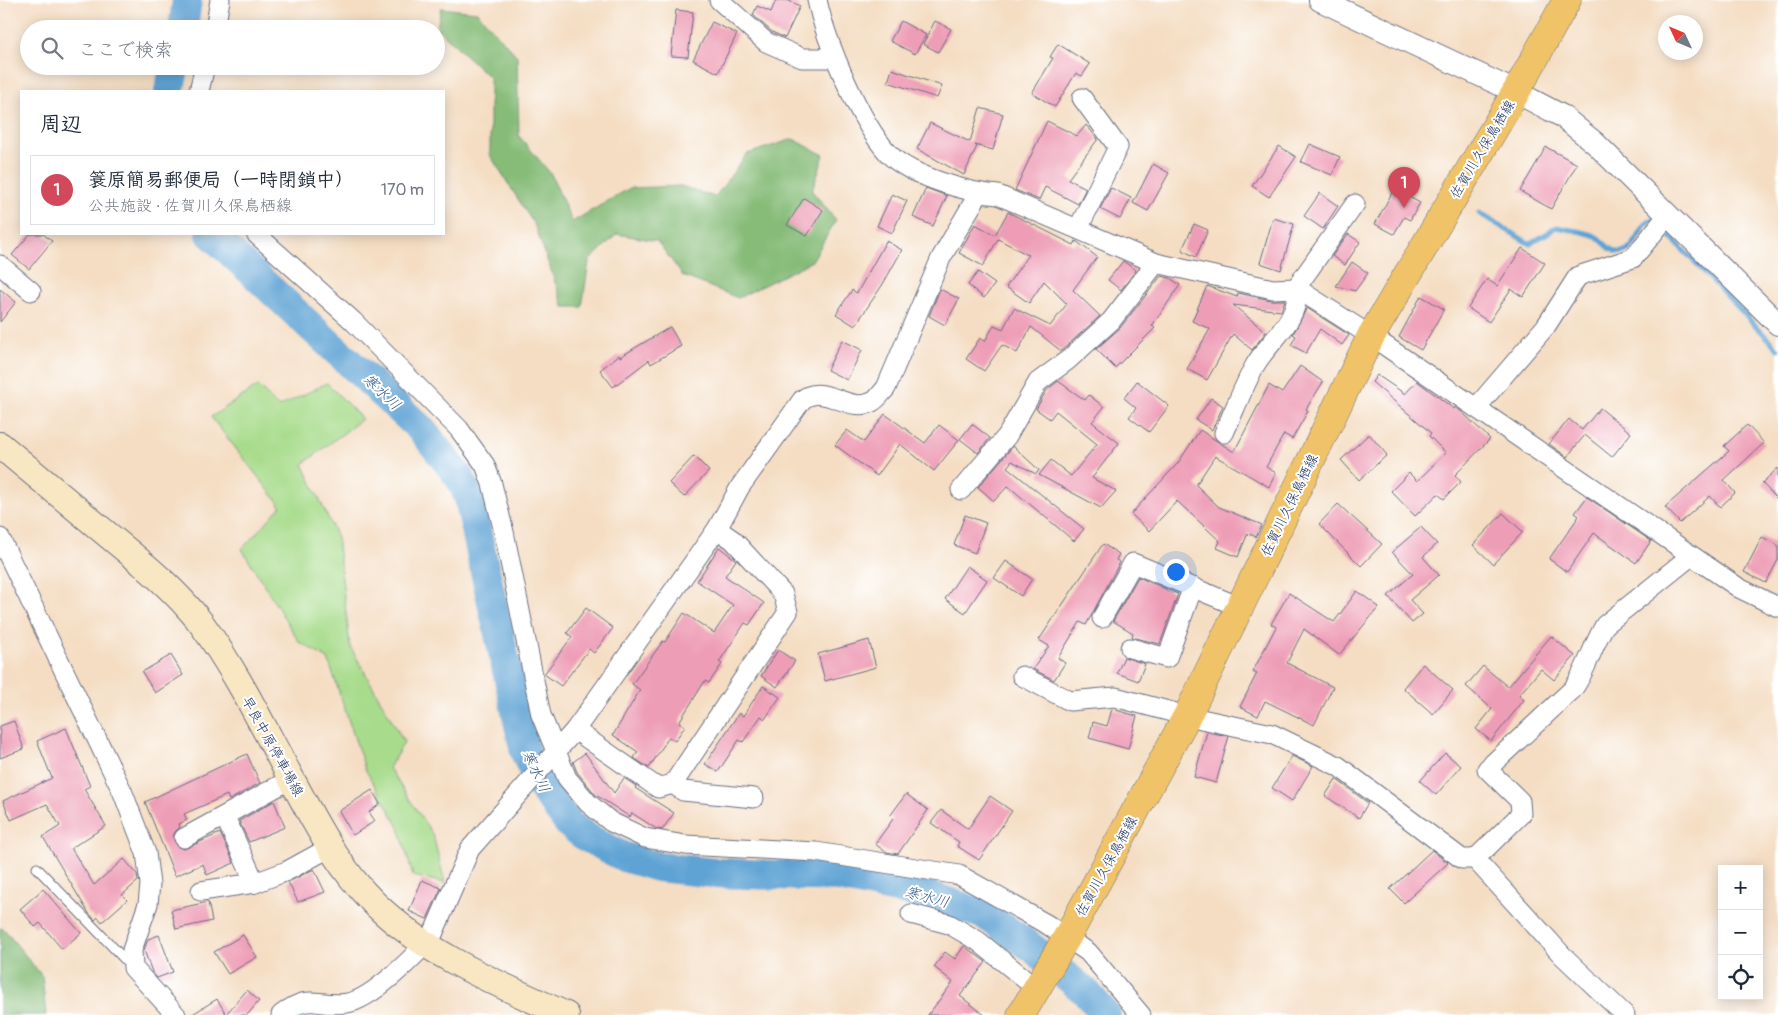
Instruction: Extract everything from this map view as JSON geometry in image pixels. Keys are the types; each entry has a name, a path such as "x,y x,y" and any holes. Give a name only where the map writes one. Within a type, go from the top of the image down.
{"main road":[{"name":"佐賀川久保鳥栖線","path":"1021,1015 1067,937 1187,716 1371,336 1516,92 1567,0"},
{"name":"早良中原停車場線","path":"0,446 139,560 172,590 200,622 226,661 329,848 353,881 376,904 426,944 465,968 566,1015"}],"street":[{"path":"217,20 220,0"},
{"path":"719,0 766,42 802,58 835,58"},
{"path":"818,0 821,17 835,58 865,116 890,155 902,165 979,193 998,195 1156,263 1273,289 1296,288 1371,336 1739,588 1778,607"},
{"path":"1320,0 1516,92 1562,116 1596,142 1662,223 1778,324"},
{"path":"199,90 203,75"},
{"path":"1078,229 1118,147 1082,98"},
{"path":"281,1015 299,1003 311,1001 345,1004 360,1000 411,959 426,944 433,934 470,849 575,730 717,529 740,487 802,400 809,394 819,393 856,405 872,402 886,388 941,258 979,193"},
{"path":"1224,434 1255,365 1283,331 1298,298 1296,288 1355,204"},
{"path":"1476,408 1546,326 1578,276 1633,258 1662,223"},
{"path":"257,235 366,334 459,429 485,465 492,484 504,532 541,715 566,778 588,803 611,822 645,838 685,846 816,852 959,875 1067,937 1088,952 1141,1015"},
{"path":"960,490 1007,436 1038,382 1068,360 1111,321 1156,263"},
{"path":"0,265 31,291"},
{"path":"575,730 658,788 673,784 788,612 783,594 733,540 717,529"},
{"path":"0,538 123,793 146,854 150,884 148,904 132,950 133,968 176,1015"},
{"path":"1475,860 1521,814 1520,801 1487,769 1573,689 1580,679 1596,640 1605,625 1691,556"},
{"path":"1102,618 1133,563 1240,607"},
{"path":"1130,648 1168,658 1193,587"},
{"path":"1022,676 1070,701 1115,697 1187,716 1272,734 1338,766 1462,859 1475,860 1562,955 1625,1015"},
{"path":"184,838 291,779"},
{"path":"673,784 684,791 754,798"},
{"path":"225,817 254,883"},
{"path":"201,891 254,883 287,872 329,848"},
{"path":"911,914 949,924 978,941 1036,988"}],"lane":[{"path":"37,868 133,968"}],"green space":[{"path":"441,8 477,12 517,56 519,136 551,174 572,222 630,188 681,186 715,197 747,154 793,139 824,155 812,191 836,220 812,261 738,298 683,276 657,241 617,234 589,261 582,307 564,307 535,226 490,155 490,78 445,36 445,20 439,20"},
{"path":"327,383 362,419 303,464 337,537 350,646 404,742 389,768 433,835 445,883 413,876 399,827 365,769 328,659 299,642 242,549 281,506 211,417 258,386 279,407"},
{"path":"0,928 4,929 42,976 46,1015 0,1015"}],"building":[{"path":"776,0 787,0 800,6 785,38 772,32 753,15 757,6 771,12"},
{"path":"676,10 693,12 688,57 671,56"},
{"path":"901,21 926,35 915,54 890,41"},
{"path":"935,21 951,29 938,52 923,44"},
{"path":"712,22 737,34 718,73 693,60"},
{"path":"1058,44 1090,64 1082,76 1076,73 1055,107 1032,93 1053,58 1050,57"},
{"path":"892,69 942,86 937,98 888,82"},
{"path":"980,108 1003,114 993,150 975,145 977,146 964,175 917,149 930,123 970,142"},
{"path":"1047,121 1077,136 1086,125 1098,139 1068,179 1086,188 1078,204 1045,187 1039,200 1015,190"},
{"path":"1310,144 1340,157 1332,175 1301,162"},
{"path":"1279,146 1296,157 1269,197 1252,186"},
{"path":"1546,147 1577,164 1551,209 1520,191"},
{"path":"1153,164 1169,173 1148,211 1133,203"},
{"path":"926,188 947,196 933,226 913,217"},
{"path":"1111,188 1131,198 1120,219 1100,209"},
{"path":"1394,189 1420,203 1410,220 1404,217 1394,234 1375,224"},
{"path":"1320,193 1338,206 1323,229 1304,216"},
{"path":"892,194 907,201 892,233 877,226"},
{"path":"804,198 823,210 807,236 787,225"},
{"path":"1008,212 1074,245 1076,241 1097,257 1073,290 1100,316 1061,351 1031,327 1017,353 1002,345 984,371 966,359 980,338 985,341 994,325 1003,329 1014,308 1050,326 1067,304 1044,281 1029,303 1006,287 1028,255 998,239 983,266 959,253 975,224 995,235"},
{"path":"1273,218 1294,224 1281,270 1260,263"},
{"path":"1194,224 1208,230 1196,257 1182,250"},
{"path":"1348,234 1360,242 1345,265 1332,256"},
{"path":"29,235 44,235 52,241 29,269 12,255"},
{"path":"886,241 902,250 883,284 855,326 836,314 852,290 857,293"},
{"path":"1522,248 1545,263 1523,297 1511,289 1489,322 1468,308 1487,279 1497,286"},
{"path":"1123,261 1136,270 1121,290 1108,280"},
{"path":"1352,262 1368,273 1355,291 1336,286"},
{"path":"978,272 995,284 984,298 968,285"},
{"path":"1161,276 1170,278 1180,285 1152,326 1155,328 1115,368 1096,349 1120,328"},
{"path":"1207,286 1237,297 1238,293 1271,300 1285,300 1281,311 1233,305 1266,332 1252,350 1233,334 1207,380 1187,369 1210,329 1192,321"},
{"path":"0,289 16,302 0,322"},
{"path":"940,289 959,299 945,325 929,316"},
{"path":"1421,296 1444,309 1421,350 1399,337"},
{"path":"1307,308 1349,335 1342,345 1320,329 1306,353 1291,345 1296,336 1293,334"},
{"path":"670,327 681,346 651,364 649,360 613,387 600,370 619,355 620,357"},
{"path":"842,340 862,350 847,380 827,370"},
{"path":"1300,366 1323,382 1306,409 1308,411 1292,439 1284,434 1266,467 1276,473 1269,487 1215,456 1196,485 1219,507 1262,525 1256,537 1248,533 1238,557 1217,548 1220,541 1177,501 1149,531 1131,514 1178,463 1200,430 1234,452 1269,385 1282,393"},
{"path":"1377,375 1405,394 1417,381 1454,409 1455,407 1463,413 1490,439 1455,475 1461,482 1444,499 1438,494 1415,516 1391,491 1409,473 1417,481 1446,453 1429,436 1431,433 1372,382"},
{"path":"1058,381 1085,400 1089,395 1104,407 1092,422 1119,443 1092,478 1116,491 1101,508 1039,475 1051,460 1071,476 1097,444 1056,411 1050,419 1036,409 1047,390"},
{"path":"1137,381 1169,406 1149,432 1129,417 1136,408 1124,398"},
{"path":"1211,398 1223,406 1212,430 1196,420"},
{"path":"1600,408 1631,433 1612,457 1585,435 1567,457 1549,444 1569,419 1582,430"},
{"path":"885,414 925,443 939,425 959,440 934,471 900,444 877,476 835,445 847,430 864,442"},
{"path":"972,424 990,438 978,453 960,439"},
{"path":"1747,425 1764,443 1724,480 1735,493 1720,507 1710,496 1680,523 1665,507 1729,451 1724,446"},
{"path":"1369,434 1387,455 1359,480 1341,460"},
{"path":"1013,446 1039,470 1036,474 1012,461 1007,467 1084,529 1074,541 1008,486 994,501 978,487"},
{"path":"694,456 709,471 684,497 669,483"},
{"path":"1778,468 1778,500 1762,483"},
{"path":"1587,497 1651,541 1636,563 1594,533 1567,572 1549,559 1579,516 1575,513"},
{"path":"1338,504 1382,544 1361,566 1319,524"},
{"path":"1503,513 1523,532 1493,564 1473,545"},
{"path":"965,515 986,523 975,553 954,545"},
{"path":"1421,527 1437,544 1423,557 1439,575 1410,600 1423,614 1412,623 1388,596 1413,574 1392,552"},
{"path":"1762,537 1778,545 1778,560 1766,583 1744,572"},
{"path":"1103,544 1119,554 1116,560 1120,562 1086,625 1080,622 1058,658 1065,663 1054,680 1033,669 1049,646 1039,640"},
{"path":"719,547 736,560 725,576 764,603 749,625 745,623 719,662 722,664 709,683 705,681 679,722 685,726 675,741 669,737 649,768 634,758 638,752 613,735 640,690 632,684 663,641 665,642 684,613 714,633 733,605 697,581"},
{"path":"1006,561 1032,579 1021,596 994,578"},
{"path":"967,566 987,580 965,613 945,599"},
{"path":"1138,577 1178,594 1160,644 1132,637 1133,633 1113,621"},
{"path":"1357,591 1379,607 1339,655 1304,629 1287,663 1333,687 1314,725 1265,701 1258,716 1240,707 1257,673 1253,671 1276,627 1271,624 1289,593 1334,622"},
{"path":"586,608 613,628 594,653 589,649 561,686 544,674 572,637 567,633"},
{"path":"1551,636 1575,656 1554,680 1541,669 1519,695 1524,700 1491,741 1476,729 1492,709 1466,686 1483,666 1508,687"},
{"path":"869,640 876,667 825,681 818,654"},
{"path":"778,650 795,661 777,687 761,676"},
{"path":"171,655 183,675 155,693 142,672"},
{"path":"1124,657 1145,664 1138,681 1117,673"},
{"path":"1423,664 1453,690 1433,714 1403,688"},
{"path":"763,686 780,697 765,719 761,716 743,742 739,740 718,772 705,764 739,713 743,716"},
{"path":"1112,709 1137,716 1128,749 1089,738 1093,722 1107,726"},
{"path":"14,721 24,749 0,758 0,726"},
{"path":"66,728 90,786 84,789 106,826 71,848 94,885 124,859 137,874 138,881 122,895 127,900 102,922 98,917 95,920 88,912 43,837 60,826 47,804 11,820 3,801 52,778 37,741"},
{"path":"1207,732 1229,736 1216,783 1194,777"},
{"path":"585,753 614,793 624,778 636,786 635,788 674,813 662,830 655,828 632,813 630,817 596,795 577,772 573,762"},
{"path":"1445,753 1461,766 1436,795 1420,781"},
{"path":"247,754 260,783 229,800 227,795 184,814 187,820 179,824 180,827 173,837 178,847 184,849 220,833 234,863 207,875 203,864 175,876 145,802"},
{"path":"1292,756 1313,766 1292,801 1272,788"},
{"path":"1336,779 1368,803 1359,818 1325,796"},
{"path":"372,790 380,804 369,812 375,821 353,835 339,811"},
{"path":"906,794 928,810 898,854 886,852 875,844 893,819 890,816"},
{"path":"990,796 1012,811 979,860 957,846 959,842 931,823 941,810 968,829"},
{"path":"274,801 285,827 249,842 239,821"},
{"path":"1432,850 1448,863 1404,903 1390,889"},
{"path":"314,869 325,892 298,902 288,882"},
{"path":"422,880 441,888 427,919 409,911"},
{"path":"43,889 81,933 62,949 40,923 35,927 20,909"},
{"path":"208,902 212,921 176,929 171,910"},
{"path":"159,935 173,972 157,978 152,972 144,950 148,939"},
{"path":"243,935 257,957 228,974 214,952"},
{"path":"964,946 986,962 960,996 985,1015 928,1015 953,982 934,967 945,952 955,959"},
{"path":"247,990 259,1001 247,1015 191,1015 217,999 226,1014"}],"waterway":[{"name":"寒水川","path":"184,20 187,0"},
{"name":"寒水川","path":"169,90 173,75"},
{"path":"1479,213 1530,244 1557,227 1595,236 1611,249 1618,252 1627,250 1632,246 1644,226 1649,222 1654,220 1657,222"},
{"path":"1663,229 1778,349"},
{"name":"寒水川","path":"212,235 423,431 460,478 469,498 525,752 540,785 569,824 586,837 624,857 658,867 714,873 840,877 930,896 985,915 1030,946 1087,993 1106,1015"}],"place":[{"name":"簑原簡易郵便局（一時閉鎖中）","path":"1404,208"}]}
